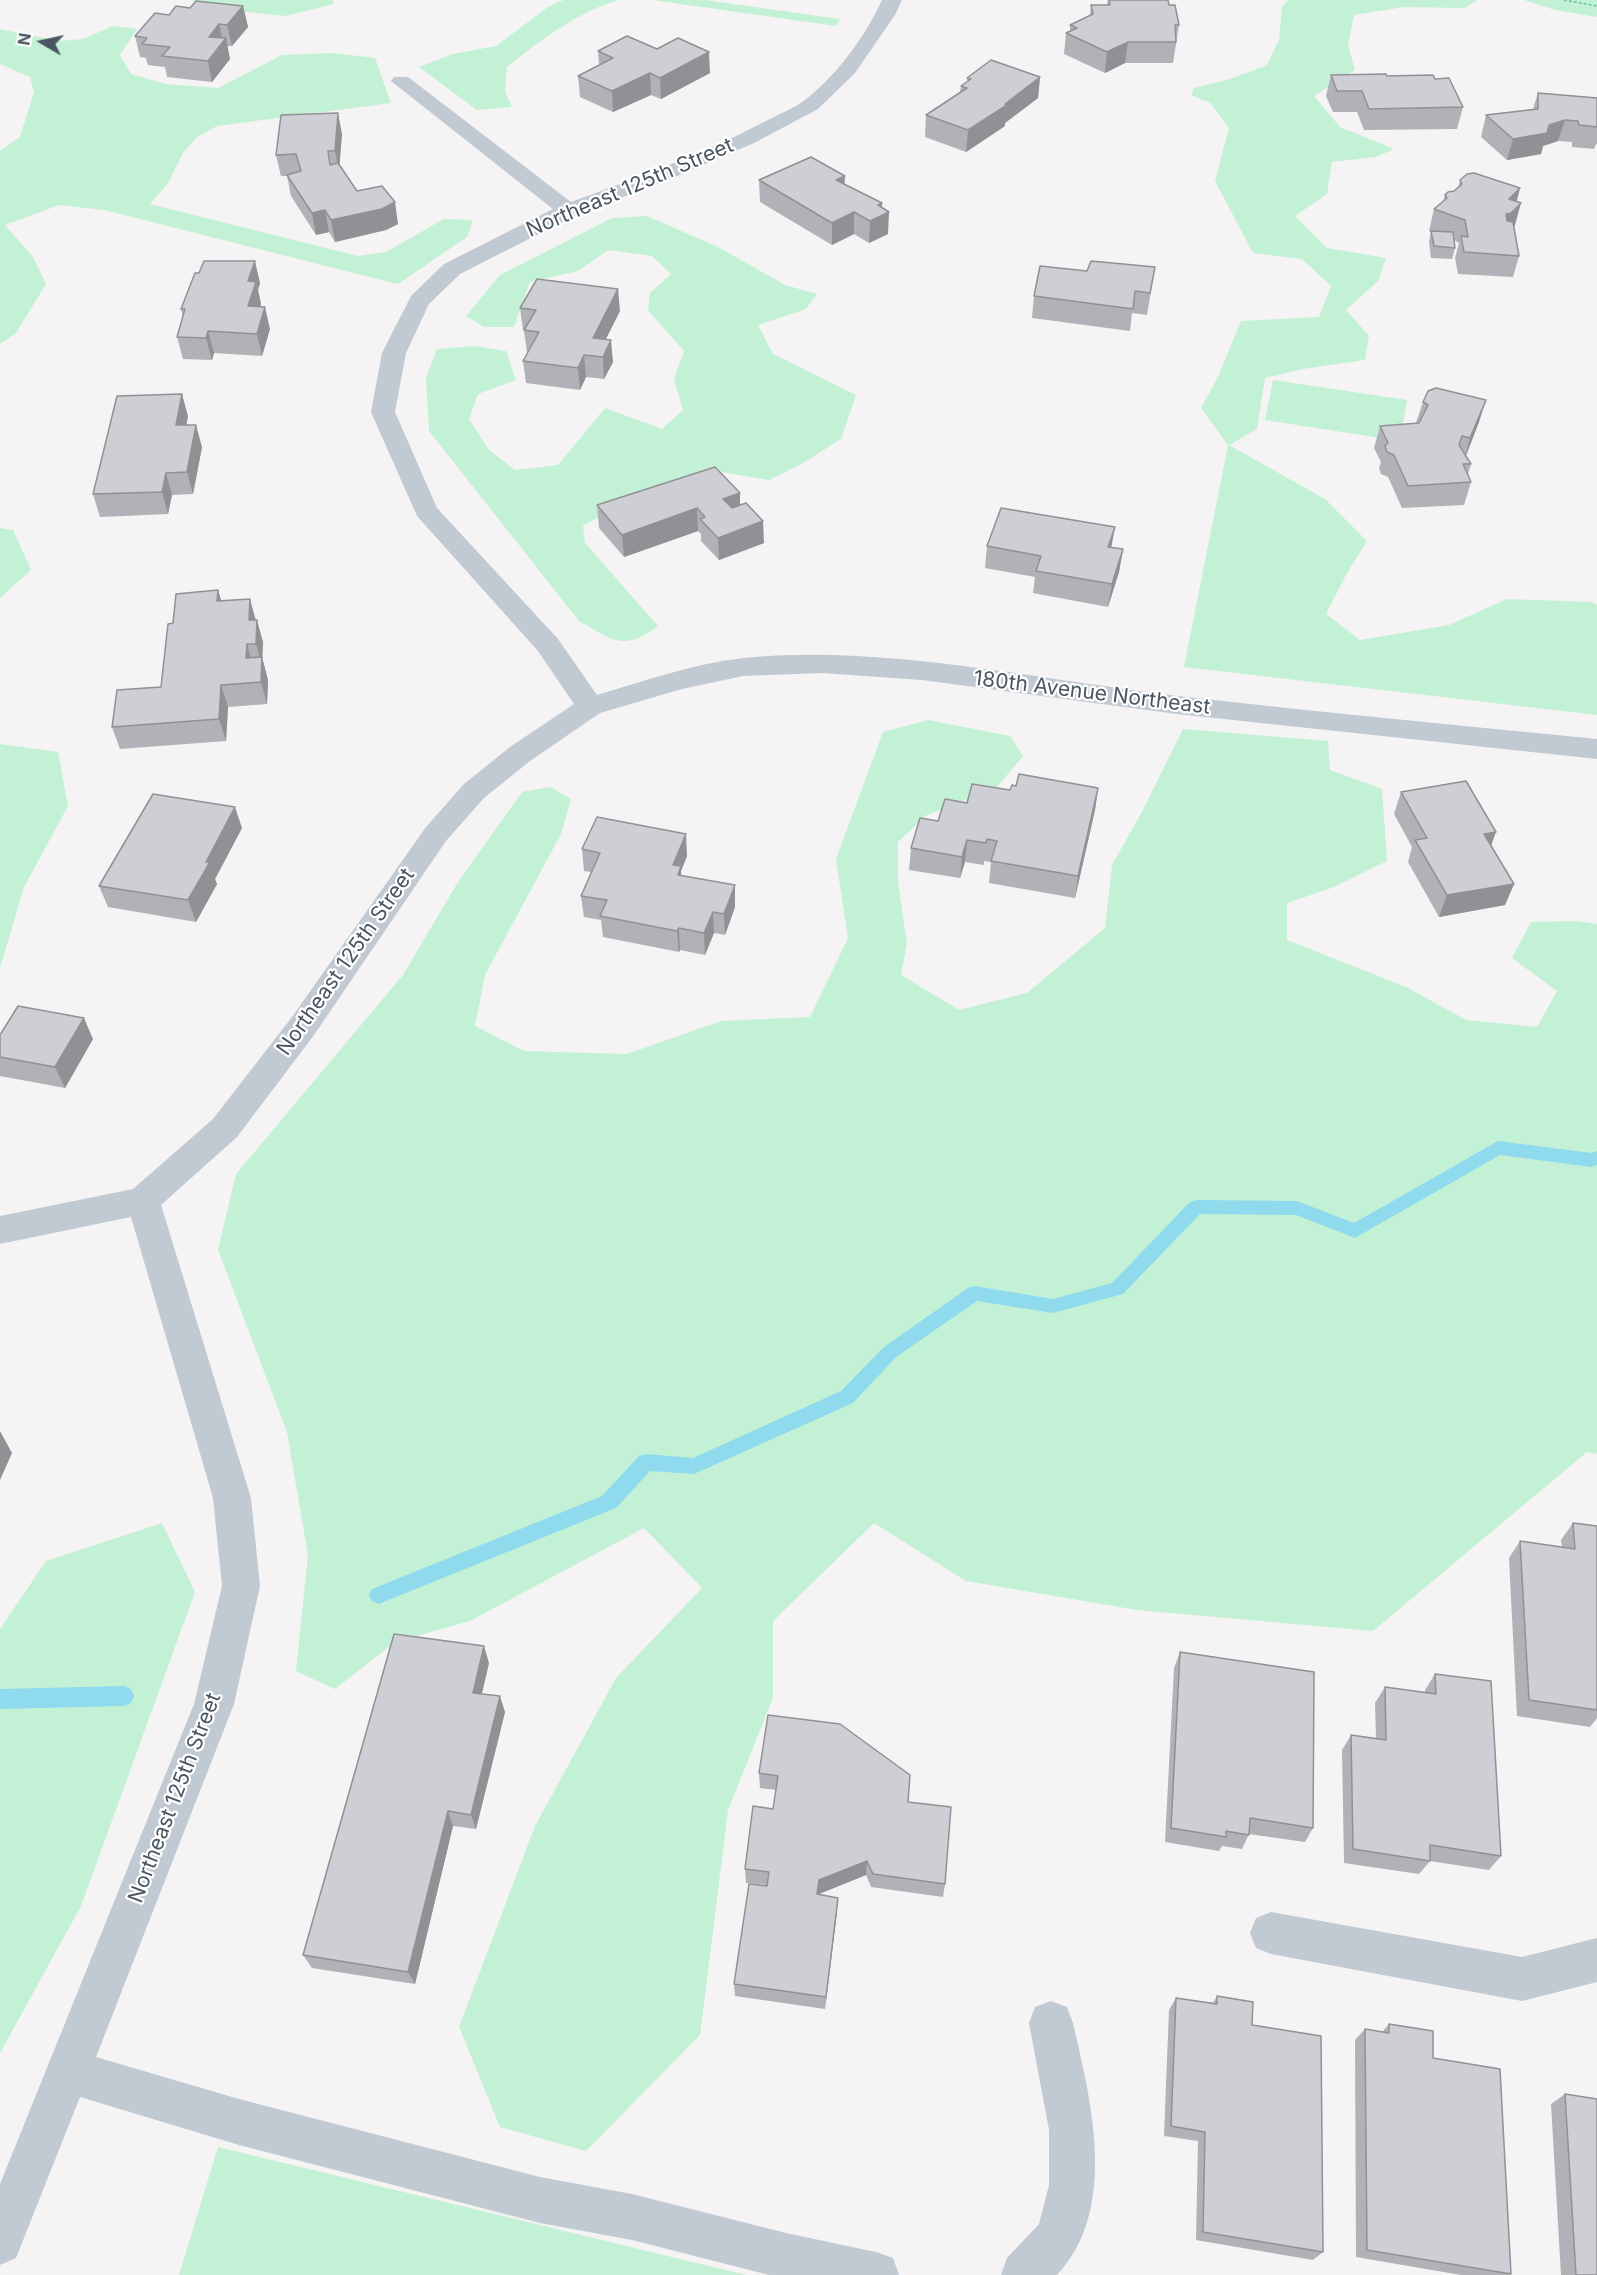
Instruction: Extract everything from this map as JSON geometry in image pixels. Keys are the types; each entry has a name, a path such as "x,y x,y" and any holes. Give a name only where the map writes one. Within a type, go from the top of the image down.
{"street":[{"name":"Northeast 125th Street","path":"0,2242 214,1704 241,1586 232,1498 143,1201 225,1128 303,1026 436,834 474,791 519,754 590,706 548,645 426,511 383,412 394,353 419,301 452,269 568,210 661,176 747,139 811,105 848,69 885,15 892,0"},
{"path":"401,81 568,210"},
{"name":"180th Avenue Northeast","path":"590,706 681,680 743,667 822,664 921,671 1177,705 1597,749"},
{"path":"0,1230 143,1201"},
{"path":"1271,1933 1522,1980 1597,1960"},
{"path":"1024,2275 1056,2239 1071,2194 1072,2117 1051,2023"},
{"path":"68,2071 239,2122 540,2200 632,2217 786,2256 876,2275"}],"path":[{"path":"1564,0 1597,6"}],"green space":[{"path":"191,0 332,0 334,4 285,16 230,10"},
{"path":"563,0 619,0 574,19 507,67 505,92 512,107 477,110 419,67 453,54 496,46 548,7"},
{"path":"652,0 705,0 840,19 836,26"},
{"path":"1288,0 1478,0 1464,8 1404,7 1354,15 1348,45 1355,70 1314,96 1340,127 1394,149 1376,157 1332,162 1327,194 1295,216 1327,248 1386,258 1378,281 1346,310 1369,336 1365,360 1303,369 1265,378 1257,429 1229,445 1325,499 1367,541 1326,614 1360,640 1449,625 1507,599 1593,602 1597,605 1597,715 1184,667 1228,445 1201,408 1218,377 1241,321 1319,317 1331,286 1302,259 1253,253 1215,181 1229,128 1210,103 1191,95 1194,88 1230,79 1267,65 1279,40 1282,7"},
{"path":"1524,0 1597,0 1597,17 1555,10"},
{"path":"112,26 137,29 120,55 131,74 166,84 218,88 282,55 333,53 375,58 391,103 217,126 197,137 183,153 168,183 150,204 358,256 386,252 444,219 473,220 467,237 398,284 104,210 59,205 5,225 33,257 46,284 16,333 0,344 0,151 20,137 34,92 30,77 0,64 0,29 59,41 84,39"},
{"path":"647,216 718,247 785,285 817,294 806,309 758,325 773,354 856,395 841,439 805,462 769,480 721,472 648,490 583,526 585,543 658,626 636,639 627,641 610,638 579,621 429,431 426,378 437,349 473,346 506,351 516,380 478,394 469,419 489,450 515,470 558,465 605,408 662,429 683,410 674,379 684,351 648,310 650,293 671,274 652,256 608,250 578,271 530,282 514,327 484,327 466,316 500,275 612,218"},
{"path":"1273,380 1407,400 1400,441 1265,420"},
{"path":"0,528 13,530 31,570 0,598"},
{"path":"928,720 1010,736 1023,756 996,788 927,815 898,842 898,882 907,944 901,975 959,1010 1027,993 1105,928 1112,865 1143,810 1183,729 1328,741 1330,770 1382,789 1387,861 1334,887 1287,903 1287,940 1406,987 1466,1020 1537,1027 1557,991 1512,958 1531,922 1576,921 1597,924 1597,1454 1587,1452 1373,1631 1137,1610 966,1581 874,1523 773,1621 773,1698 728,1810 700,2035 586,2151 500,2127 459,2027 535,1826 616,1678 702,1588 644,1528 470,1621 395,1642 335,1689 296,1671 308,1555 287,1432 218,1250 236,1174 403,975 458,882 522,792 550,787 571,799 561,834 485,975 475,1026 524,1051 627,1054 721,1021 810,1017 848,938 836,859 883,732"},
{"path":"0,744 58,752 68,806 24,887 0,968"},
{"path":"162,1523 195,1592 81,1906 0,2053 0,1629 46,1561"},
{"path":"218,2147 746,2275 179,2275"}],"building":[{"path":"1109,0 1168,0 1169,5 1175,5 1179,25 1175,25 1176,42 1128,42 1107,52 1066,33 1077,28 1070,25 1093,14 1091,5 1110,5"},
{"path":"196,1 243,6 227,25 219,24 209,37 226,38 208,61 162,56 170,47 142,44 147,38 135,36 155,13 169,15 176,6 190,8"},
{"path":"627,36 657,49 678,38 709,52 660,78 650,73 612,91 578,76 613,58 598,51"},
{"path":"991,60 1040,77 1005,104 1007,105 968,130 926,115 967,88 961,86 971,79 967,78"},
{"path":"1386,74 1387,76 1433,75 1435,79 1449,78 1463,107 1369,109 1362,91 1337,91 1331,75"},
{"path":"1538,93 1597,98 1597,127 1579,125 1578,121 1565,120 1549,125 1547,133 1513,139 1486,115 1538,109"},
{"path":"338,113 335,151 328,151 330,165 338,163 357,191 382,186 395,202 382,209 331,220 325,210 312,213 287,175 301,171 296,154 276,155 281,115"},
{"path":"811,157 845,176 836,180 882,203 878,205 889,212 870,221 854,212 832,223 759,180"},
{"path":"1474,173 1520,188 1509,199 1521,203 1511,213 1506,214 1507,221 1513,222 1519,256 1464,252 1461,236 1468,237 1465,220 1434,209 1447,198 1445,195 1448,192 1454,191 1462,184 1460,180 1467,174"},
{"path":"1431,231 1453,232 1455,248 1434,246"},
{"path":"204,261 255,261 248,281 256,282 248,306 265,307 257,334 208,331 206,338 177,337 185,309 181,309 195,273 199,273"},
{"path":"1091,261 1155,267 1150,293 1135,291 1133,309 1034,296 1040,266 1087,271"},
{"path":"537,279 618,289 593,338 611,340 603,357 584,355 578,368 523,361 539,332 524,330 536,310 520,308"},
{"path":"1436,388 1486,400 1470,438 1462,436 1459,445 1471,464 1463,464 1471,482 1408,486 1394,455 1387,452 1385,446 1388,443 1380,426 1419,423 1428,405 1423,402 1428,391"},
{"path":"182,394 176,425 196,425 187,472 166,473 162,492 93,494 117,396"},
{"path":"715,467 740,493 723,499 732,508 746,503 763,521 718,538 700,519 705,517 697,508 622,535 597,505"},
{"path":"1001,508 1115,527 1108,547 1123,549 1112,584 1036,571 1041,556 987,546"},
{"path":"218,590 217,601 250,599 249,620 257,620 256,644 247,644 246,658 262,657 261,682 221,685 219,719 112,727 117,690 161,687 168,624 173,623 176,594"},
{"path":"1019,774 1098,788 1078,876 991,861 997,841 987,839 986,843 967,840 962,857 911,848 920,818 938,821 945,799 967,803 972,784 1010,790 1012,785 1016,786"},
{"path":"1466,781 1496,832 1484,834 1514,884 1447,895 1415,840 1427,838 1401,792"},
{"path":"153,794 235,807 206,862 210,862 188,900 99,886"},
{"path":"597,817 686,834 673,865 681,866 678,875 735,885 724,914 713,912 704,933 679,928 677,931 600,916 607,900 581,896 600,853 582,849"},
{"path":"18,1006 84,1018 55,1067 0,1057 0,1035"},
{"path":"1573,1523 1597,1526 1597,1710 1529,1700 1520,1541 1575,1549"},
{"path":"394,1634 484,1646 473,1693 500,1696 471,1815 448,1811 408,1972 303,1955"},
{"path":"1180,1652 1314,1672 1313,1828 1250,1818 1249,1835 1226,1831 1226,1837 1171,1828"},
{"path":"1435,1674 1491,1681 1501,1856 1430,1845 1430,1861 1353,1849 1351,1735 1386,1740 1385,1687 1436,1694"},
{"path":"768,1715 840,1724 910,1775 908,1802 951,1807 945,1884 873,1874 867,1861 819,1880 817,1894 838,1898 826,1997 734,1984 749,1884 767,1886 769,1872 745,1869 753,1806 773,1809 778,1776 759,1773"},
{"path":"1217,1996 1253,2002 1252,2025 1321,2036 1323,2252 1203,2232 1205,2132 1171,2126 1176,1998 1217,2004"},
{"path":"1389,2024 1433,2031 1433,2058 1500,2069 1511,2274 1367,2250 1365,2029 1389,2033"},
{"path":"1565,2094 1597,2099 1597,2275 1576,2275"}],"waterway":[{"path":"379,1595 609,1502 646,1462 694,1466 847,1397 890,1352 974,1293 1053,1306 1117,1289 1196,1207 1297,1208 1355,1231 1498,1148 1591,1160 1597,1158"},
{"path":"0,1699 124,1696"}]}
